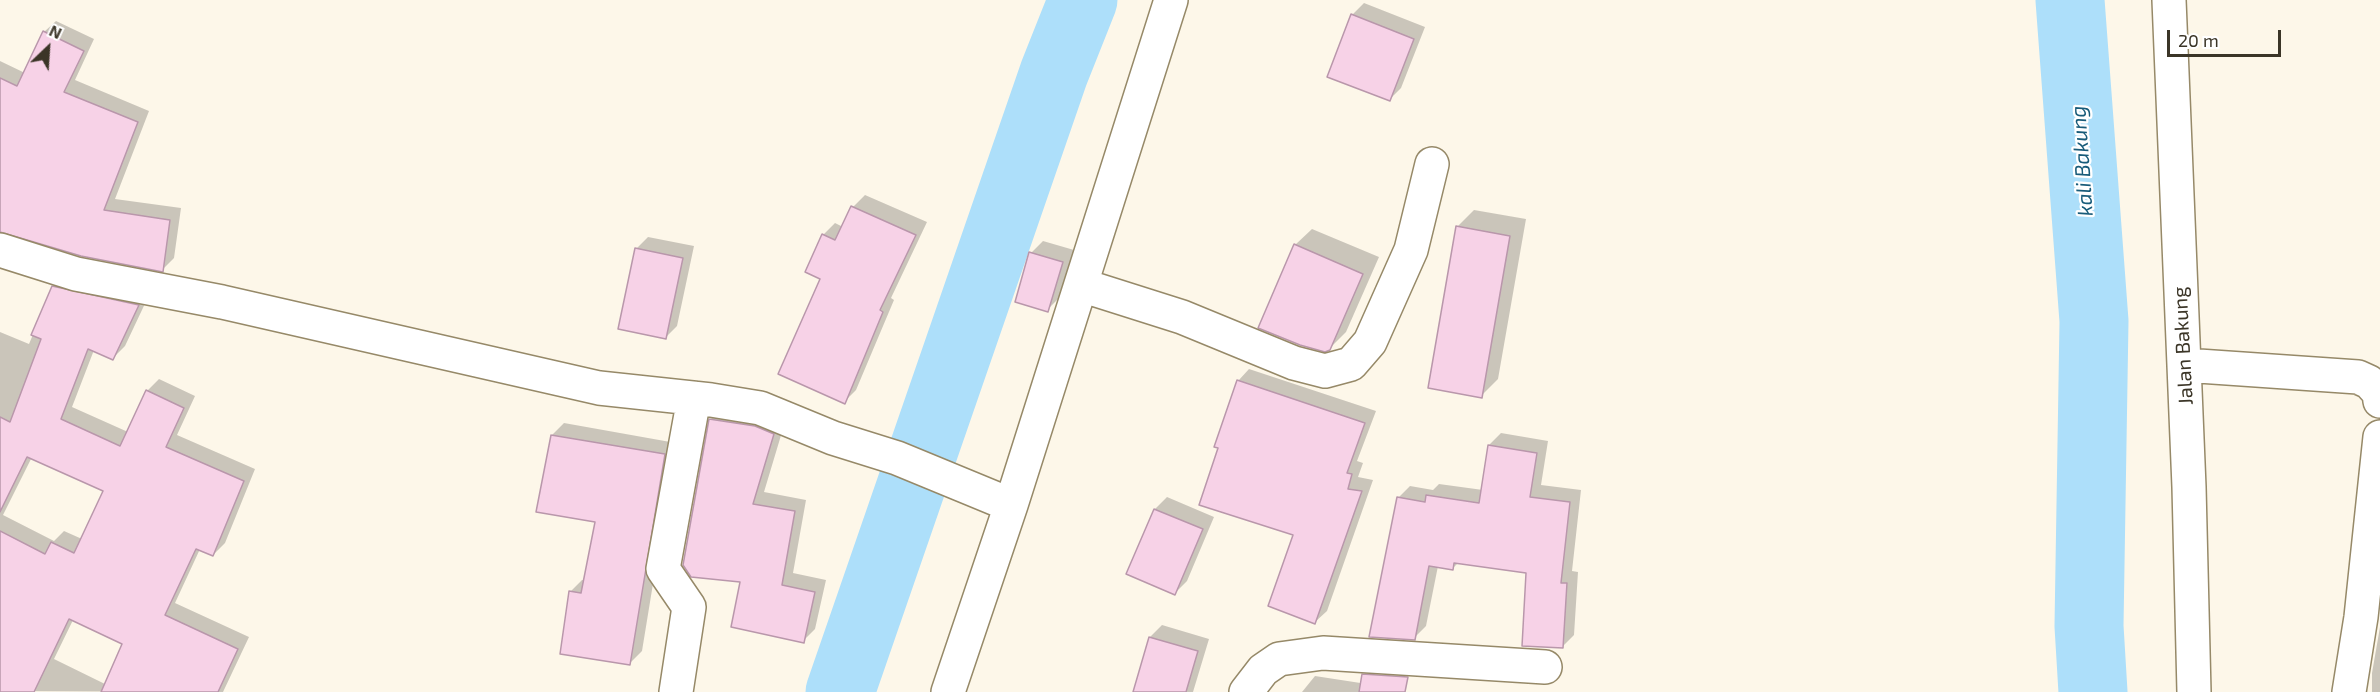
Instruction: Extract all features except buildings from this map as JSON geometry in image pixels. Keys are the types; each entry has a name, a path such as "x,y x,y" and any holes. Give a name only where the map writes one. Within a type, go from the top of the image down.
{"street":[{"path":"948,692 1011,505 1171,0"},
{"name":"Jalan Bakung","path":"2169,0 2184,365 2194,692"},
{"path":"1081,285 1182,317 1294,363 1325,371 1351,364 1370,342 1411,250 1432,164"},
{"path":"0,250 76,274 222,302 599,388 760,408 833,438 897,458 967,485 1011,505"},
{"path":"2184,365 2358,377 2369,382 2379,393 2380,401"},
{"path":"676,692 689,607 663,569 694,398"},
{"path":"2349,692 2361,617 2380,437"},
{"path":"1246,692 1263,670 1280,659 1323,654 1545,667"}],"waterway":[{"path":"840,692 1054,73 1083,0"},
{"name":"kali Bakung","path":"2070,0 2094,321 2089,626 2093,692"}]}
